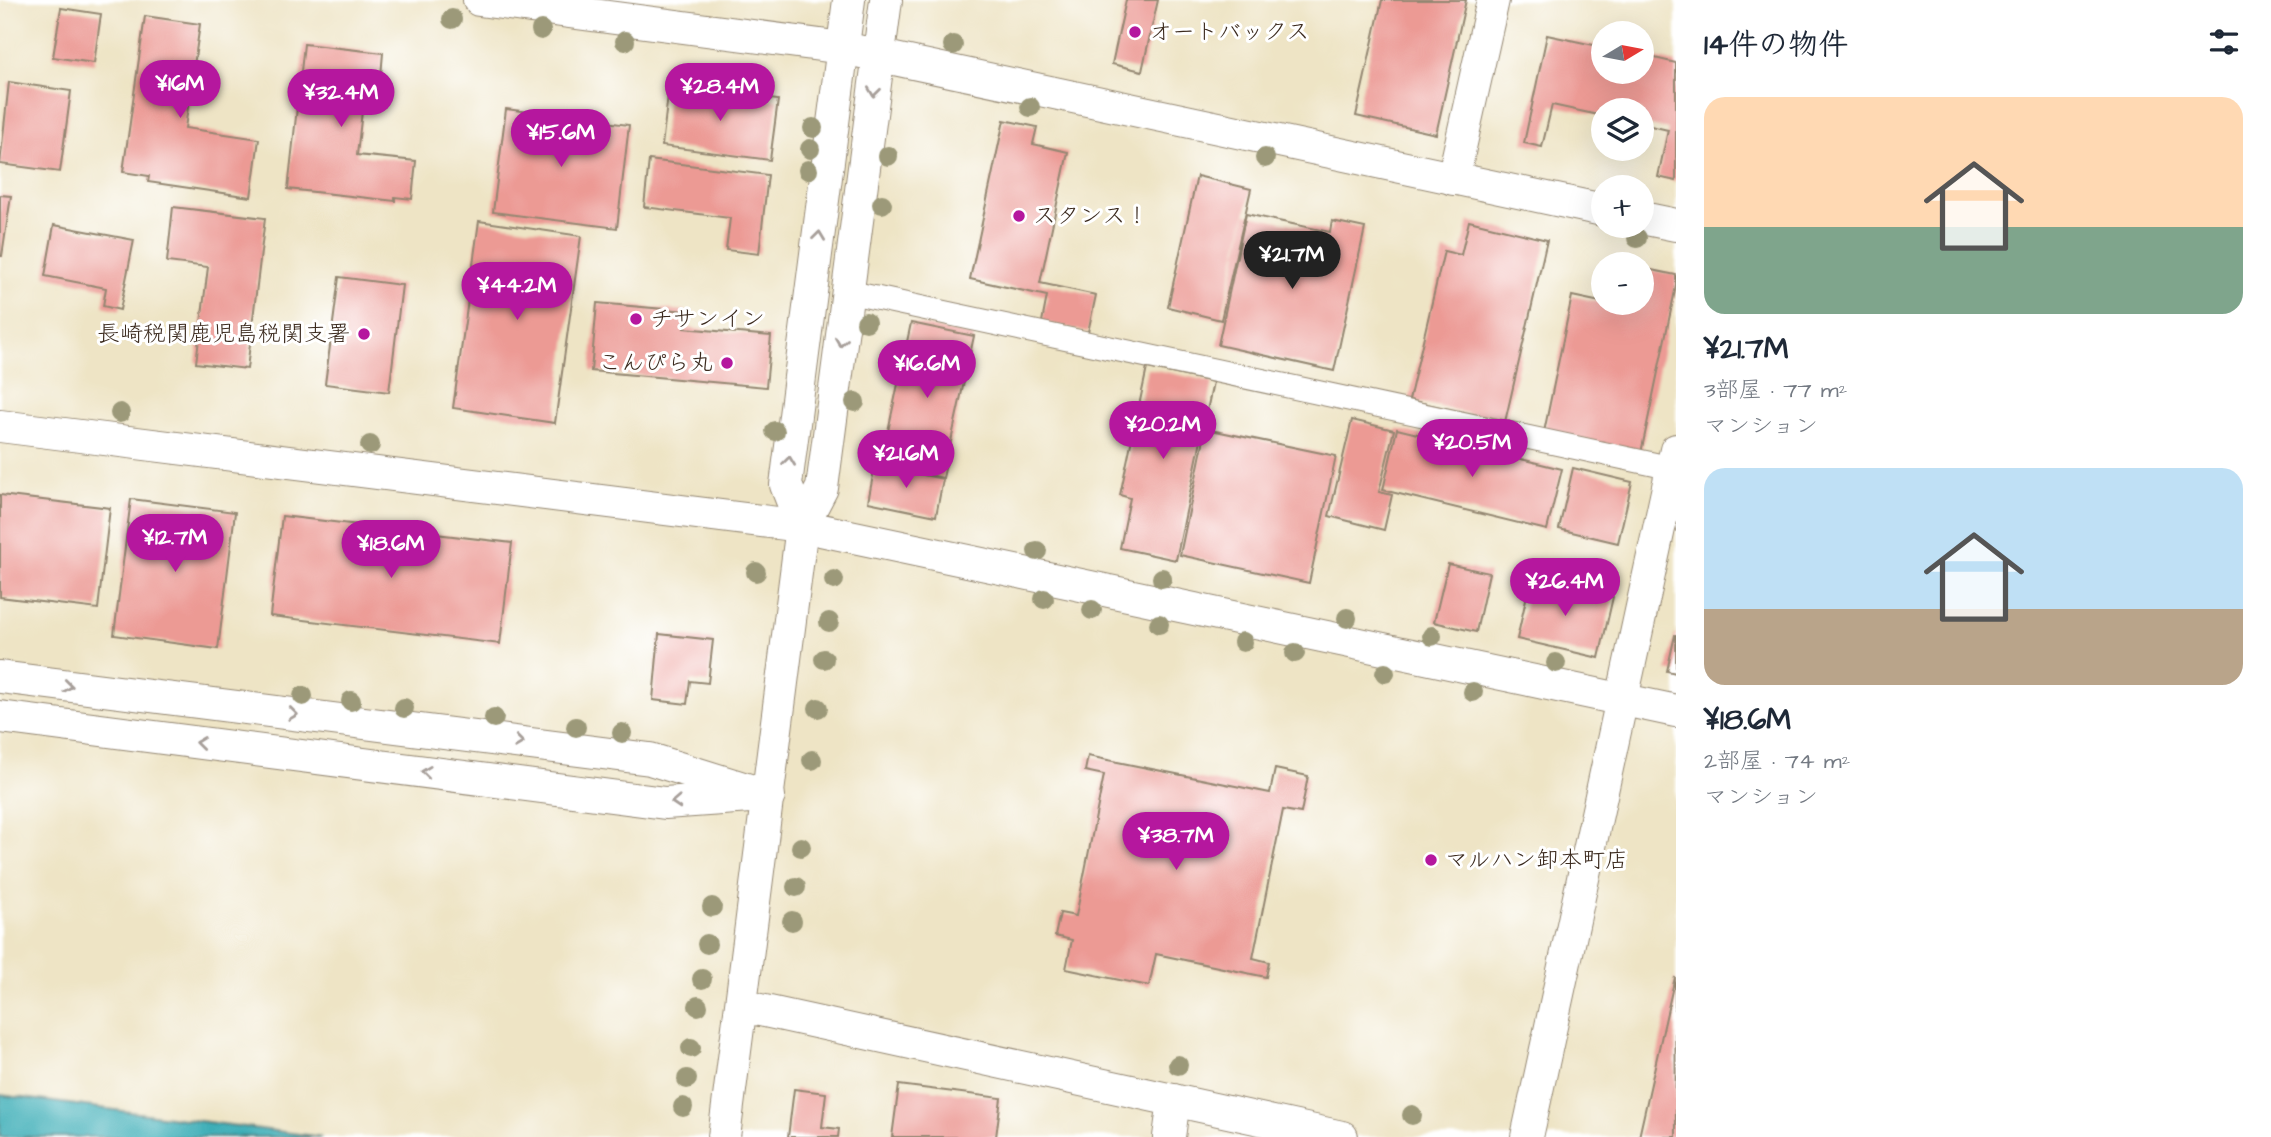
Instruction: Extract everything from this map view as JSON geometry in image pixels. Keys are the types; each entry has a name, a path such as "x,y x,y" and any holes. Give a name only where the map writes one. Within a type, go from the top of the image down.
{"street":[{"path":"479,0 843,48 1591,208"},
{"path":"802,526 786,485 849,0"},
{"path":"724,1137 802,526 822,488 886,0"},
{"path":"1453,179 1493,0"},
{"path":"1654,220 1676,225"},
{"path":"848,292 1675,463 1527,1137"},
{"path":"0,426 802,526 1676,711"},
{"path":"0,677 650,759 769,796"},
{"path":"0,717 664,803 769,796"},
{"path":"742,1006 1342,1137"},
{"path":"1169,1137 1174,1100"}],"water":[{"path":"0,1095 322,1137 0,1137"}],"building":[{"name":"オートバックス","path":"1126,0 1158,0 1142,71 1112,64"},
{"path":"1382,0 1466,0 1436,134 1356,116"},
{"path":"61,8 101,14 94,63 53,57"},
{"path":"145,16 200,24 185,128 259,139 251,197 148,182 149,176 123,172"},
{"path":"1547,35 1591,44 1591,84 1654,84 1654,58 1676,63 1676,181 1658,177 1668,130 1654,127 1654,98 1591,98 1591,113 1552,105 1542,147 1524,143"},
{"path":"304,44 383,53 380,87 365,85 357,155 416,161 412,199 395,197 395,201 288,189"},
{"path":"9,82 71,91 60,172 0,164"},
{"path":"669,86 778,100 770,160 662,146"},
{"path":"506,109 629,125 617,228 493,212"},
{"name":"スタンス！","path":"1004,120 1037,127 1033,144 1068,152 1040,283 1096,295 1088,332 1042,322 1047,296 970,279"},
{"path":"649,160 768,175 759,254 726,250 730,218 644,207"},
{"path":"1197,176 1251,189 1221,320 1168,307"},
{"path":"0,195 11,196 2,256 0,256"},
{"path":"173,207 265,218 247,369 196,363 208,267 167,262"},
{"path":"1246,214 1330,232 1332,221 1365,228 1334,371 1218,345"},
{"path":"479,221 581,236 555,423 453,408"},
{"path":"1469,221 1547,240 1505,422 1409,400 1444,251 1461,255"},
{"path":"54,225 134,240 120,310 103,306 106,288 45,276"},
{"path":"1654,270 1676,275 1676,286 1641,453 1544,432 1572,296 1591,300 1591,315 1654,315"},
{"name":"長崎税関鹿児島税関支署","path":"339,277 402,285 389,392 325,384"},
{"path":"597,303 686,311 684,328 771,336 766,387 591,371"},
{"path":"911,323 974,336 943,478 881,464"},
{"path":"1147,368 1213,382 1176,560 1120,548 1130,498 1120,495"},
{"path":"1352,420 1394,430 1379,492 1392,495 1384,530 1329,516"},
{"path":"1206,429 1336,456 1309,583 1180,555"},
{"path":"1397,429 1562,469 1547,530 1383,490"},
{"path":"875,465 943,479 936,516 868,502"},
{"path":"1573,468 1632,482 1618,543 1559,529"},
{"path":"0,495 110,508 98,609 0,597"},
{"path":"131,499 235,512 218,649 114,635"},
{"path":"282,516 512,543 500,644 270,616"},
{"path":"1448,564 1489,573 1476,632 1434,622"},
{"path":"1531,577 1613,597 1599,658 1517,639"},
{"path":"659,634 713,640 708,683 690,681 687,704 653,700"},
{"path":"1676,635 1676,673 1667,671"},
{"path":"1088,756 1270,793 1275,769 1308,776 1301,813 1283,810 1253,958 1269,962 1266,977 1156,954 1149,986 1066,969 1072,940 1055,936 1060,913 1076,916 1104,775 1085,771"},
{"path":"1675,977 1676,1137 1639,1137"},
{"path":"899,1085 1001,1098 996,1137 892,1137"},
{"path":"794,1089 826,1093 822,1127 839,1129 838,1137 788,1137"}],"place":[{"name":"オートバックス","path":"1135,32"},
{"name":"スタンス！","path":"1019,216"},
{"name":"チサンイン","path":"636,319"},
{"name":"長崎税関鹿児島税関支署","path":"364,334"},
{"name":"こんぴら丸","path":"727,363"},
{"name":"マルハン卸本町店","path":"1431,860"}]}
